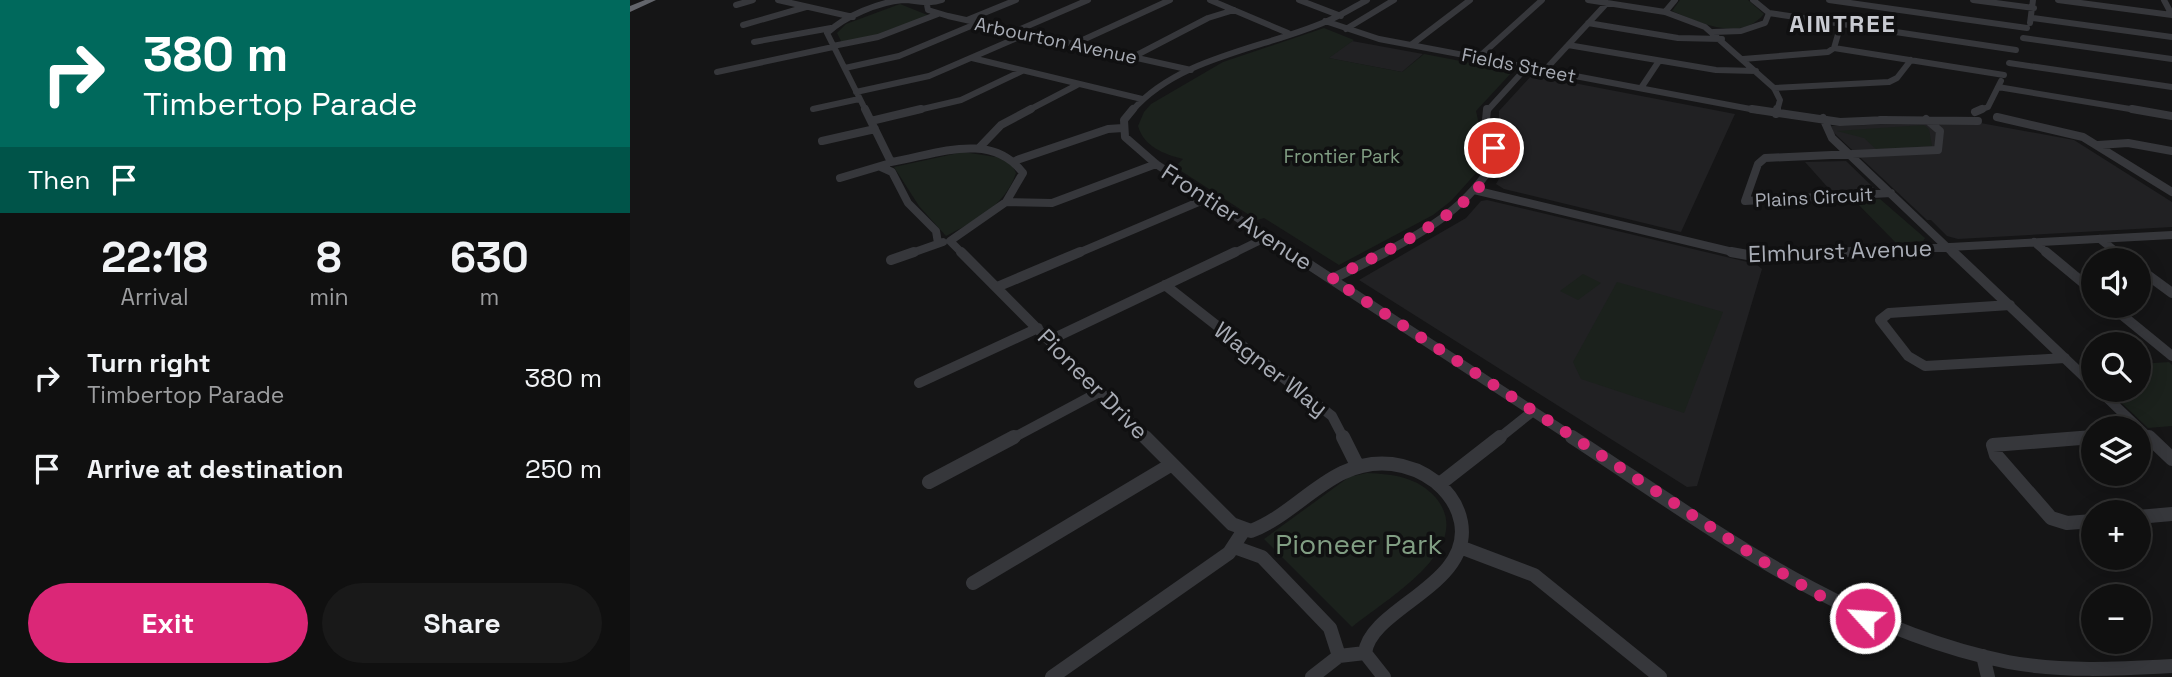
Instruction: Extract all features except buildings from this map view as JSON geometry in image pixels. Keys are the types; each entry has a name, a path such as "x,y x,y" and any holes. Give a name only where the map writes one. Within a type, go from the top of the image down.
{"highway":[{"path":"630,9 652,0"}],"street":[{"path":"736,5 753,0"},
{"path":"778,0 853,18"},
{"path":"754,42 831,28 903,0 927,5 942,0"},
{"path":"965,20 1016,0"},
{"path":"1016,31 1088,0"},
{"path":"1074,44 1170,0"},
{"path":"1210,0 1288,33"},
{"path":"1299,0 1340,16"},
{"path":"1017,160 1108,129 1123,128 1131,110 1142,99 1191,70 1217,57 1340,16 1367,0"},
{"path":"1346,29 1394,0"},
{"path":"1411,45 1470,0"},
{"path":"1479,57 1542,0"},
{"path":"1588,0 1665,12 1713,32 1774,88 1780,100 1777,113"},
{"path":"1665,12 1675,0"},
{"path":"1753,0 1769,13 2016,50"},
{"path":"1829,0 2028,28"},
{"path":"1973,0 2034,8"},
{"path":"1990,120 1988,107 2033,18 2033,0"},
{"path":"2058,0 2172,15"},
{"path":"2164,0 2172,15"},
{"path":"1545,70 1607,3"},
{"name":"Arbourton Avenue","path":"927,5 926,9 938,14 1191,70"},
{"path":"743,25 806,7"},
{"path":"1133,57 1208,18 1234,10"},
{"path":"1713,32 1754,28 1765,23 1769,13"},
{"path":"717,72 878,37 938,14"},
{"path":"2033,18 2172,37"},
{"name":"Fields Street","path":"1325,21 1411,45 1823,120 1990,120"},
{"path":"845,68 899,56 978,23"},
{"path":"1588,23 1678,38 1722,39"},
{"path":"1834,48 1841,24"},
{"path":"831,28 827,34 873,125 886,164"},
{"path":"813,109 929,76 1026,34"},
{"path":"2023,38 2168,59 2172,65"},
{"path":"1568,45 1716,71 1756,71"},
{"path":"1743,59 1813,55 1834,48 2004,75"},
{"path":"972,58 1142,99"},
{"path":"1774,88 1889,82 1897,78 1911,60"},
{"path":"1641,88 1659,61"},
{"path":"2009,62 2172,87"},
{"path":"1332,279 1446,217 1474,190 1495,160 1486,120 1487,109 1527,67"},
{"path":"822,141 961,100 1022,71"},
{"path":"979,148 1000,125 1077,85"},
{"path":"1998,88 2172,116"},
{"name":"Fields Street","path":"1956,119 1988,107"},
{"path":"1973,114 1990,120"},
{"path":"1973,114 1990,120 2077,135 2098,145 2172,192"},
{"path":"1849,154 1938,150 1940,131 1926,119"},
{"path":"1823,120 1827,132 1849,154 2081,373"},
{"name":"Frontier Avenue","path":"1123,128 1131,145 1156,164 1815,593 1899,631 1983,656 2071,670 2172,666"},
{"path":"2098,145 2128,143 2172,151"},
{"path":"840,178 886,164 979,148 1001,152 1017,160 1023,173 1006,202 944,242 891,260"},
{"name":"Plains Circuit","path":"1849,154 1765,158 1758,164 1745,201 1891,193"},
{"name":"Pioneer Drive","path":"886,164 908,203 944,242 997,287 1232,524 1244,530"},
{"path":"1006,202 1052,203 1156,164"},
{"name":"Elmhurst Avenue","path":"1474,190 1752,256 2170,236"},
{"path":"997,287 1208,198"},
{"path":"1050,340 1267,237"},
{"path":"2100,239 2112,248"},
{"path":"2034,242 2081,281"},
{"path":"2151,278 2172,293"},
{"name":"Wagner Way","path":"1165,285 1332,416 1358,467"},
{"path":"2010,305 1889,313 1880,320 1911,359 1930,367 2065,358"},
{"path":"2126,318 2172,356"},
{"path":"919,383 1038,328"},
{"path":"929,481 1101,391"},
{"path":"2111,402 2124,416"},
{"path":"1441,483 1533,411"},
{"path":"2081,438 1993,445 1996,455 2051,518 2067,523 2081,522"},
{"path":"2151,442 2172,459"},
{"path":"973,583 1172,464"},
{"path":"1052,677 1234,547 1244,530 1261,526 1339,474 1358,467 1392,464 1425,473 1441,483 1450,494 1461,520 1461,547 1443,572 1375,631 1366,643 1365,653 1384,677"},
{"path":"2151,516 2172,514"},
{"path":"1234,547 1262,557 1331,628 1339,656"},
{"path":"1461,547 1534,576 1660,677"},
{"path":"1312,677 1339,656 1365,653"},
{"path":"1983,656 1988,677"}],"shaded area":[{"path":"1352,41 1423,54 1402,72 1328,58"},
{"path":"1532,75 1735,114 1681,232 1504,189 1496,184 1510,160 1499,123 1499,111"},
{"path":"1975,122 2074,140 2172,202 2172,227 1958,239 1947,236 1833,132 1831,126"},
{"path":"1846,161 1874,188 1831,191 1805,162"},
{"path":"1487,200 1756,264 1762,269 1697,486 1687,487 1359,280 1466,218 1481,201"}],"green space":[{"path":"1680,0 1748,0 1764,14 1754,23 1743,27 1719,28 1672,11"},
{"path":"900,4 930,16 873,37 842,43 837,33 846,24"},
{"name":"Frontier Park","path":"1324,28 1354,40 1329,58 1402,72 1424,54 1513,71 1476,111 1485,151 1483,164 1451,201 1433,215 1339,265 1264,218 1257,220 1175,167 1183,159 1162,152 1150,144 1138,126 1151,104 1223,62"},
{"path":"1924,125 1929,129 1932,146 1876,149 1864,138 1837,131"},
{"path":"963,152 1009,159 1016,173 1011,185 997,203 978,218 946,236 919,206 894,167"},
{"path":"1880,199 1925,238 1923,241 1896,243 1854,200"},
{"path":"1583,274 1601,283 1578,300 1560,291"},
{"path":"1617,282 1723,312 1684,413 1581,379 1573,362"},
{"path":"2169,362 2172,365 2172,426 2151,428 2151,416 2135,416 2121,402 2151,402 2151,363"},
{"name":"Pioneer Park","path":"1367,473 1404,478 1429,491 1446,517 1445,535 1436,553 1422,571 1352,627 1264,539 1349,477"}],"district":[{"name":"AINTREE","path":"1843,24"}],"route":[{"path":"1494,148 1496,156 1492,168 1452,213 1332,279 1761,560 1815,593 1865,618"}]}
